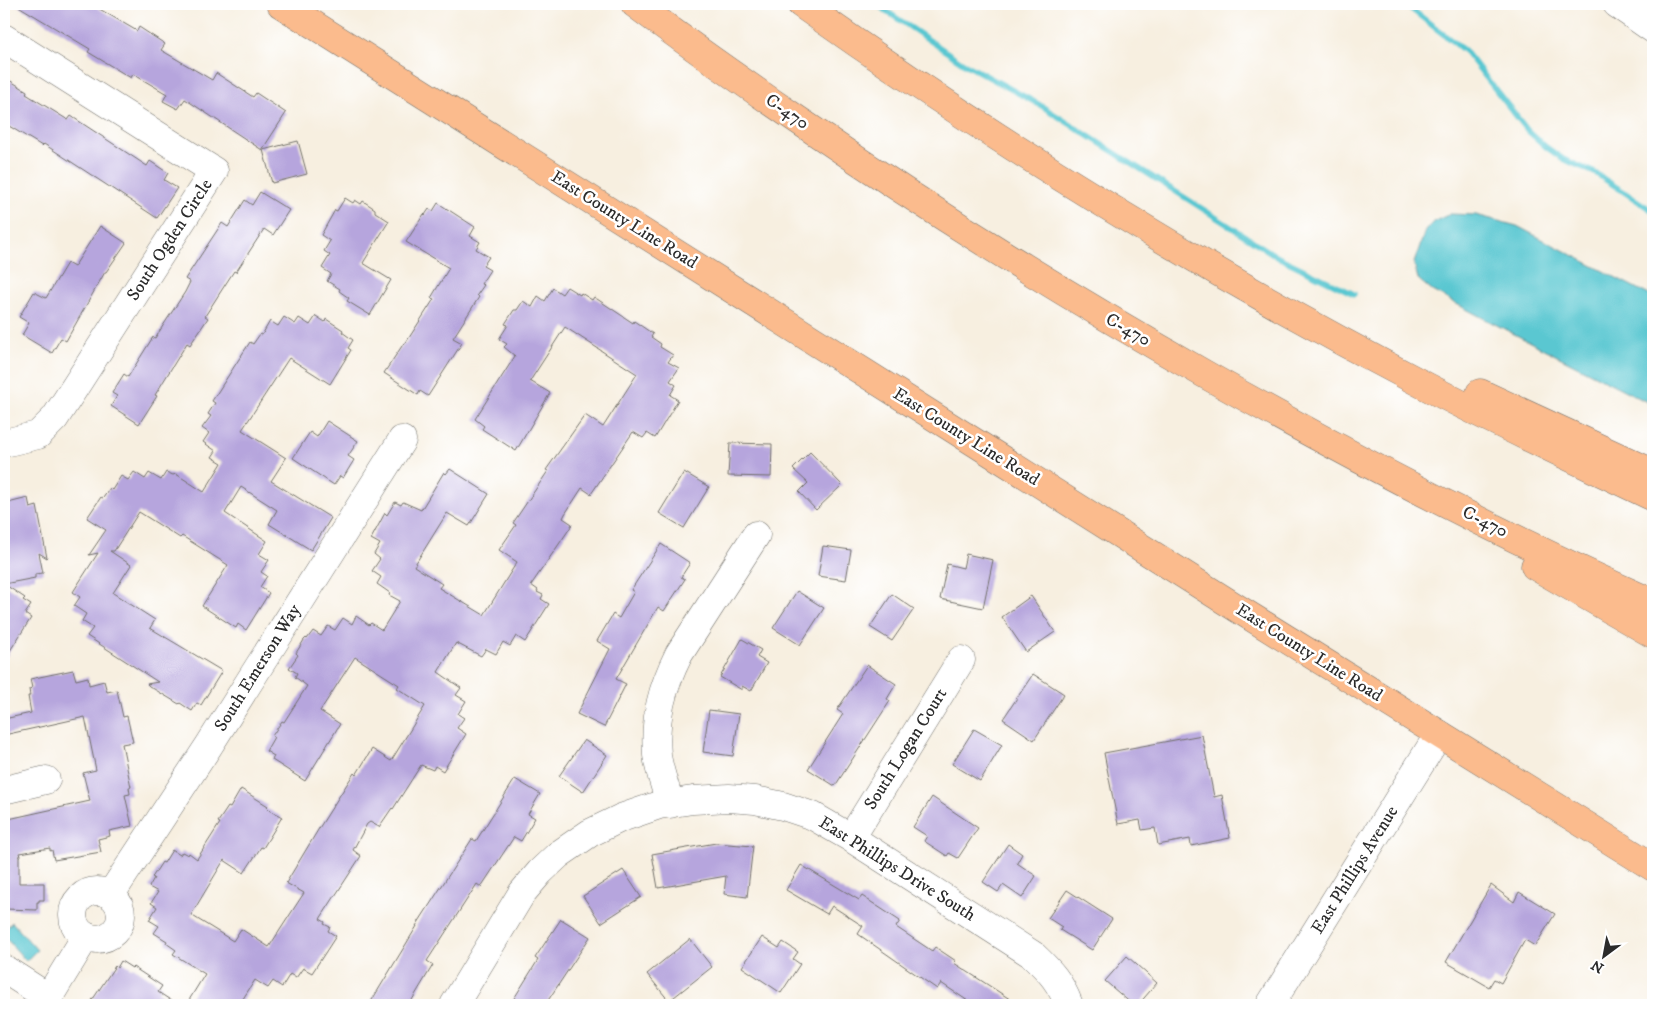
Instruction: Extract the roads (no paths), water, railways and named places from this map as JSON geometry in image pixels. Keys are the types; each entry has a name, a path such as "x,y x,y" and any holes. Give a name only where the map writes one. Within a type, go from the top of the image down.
{"main road":[{"name":"East County Line Road","path":"281,4 1240,610 1653,867"},
{"name":"C-470","path":"635,4 720,66 836,146 1024,268 1168,353 1370,464 1504,532 1653,603"},
{"path":"801,4 898,72 1030,158 1152,232 1288,310 1456,402 1653,497"},
{"path":"1288,310 1343,322 1480,393 1653,473"},
{"path":"1370,464 1384,484 1472,530 1653,634"}],"street":[{"path":"1617,4 1653,29"},
{"name":"South Ogden Circle","path":"4,38 214,171 55,418 38,435 4,443"},
{"name":"South Emerson Way","path":"47,1002 86,936 76,927 73,915 76,902 85,893 98,890 111,894 208,747 402,440"},
{"path":"670,804 657,756 657,716 662,694 679,654 756,535"},
{"name":"South Logan Court","path":"851,838 962,660"},
{"name":"East Phillips Avenue","path":"1270,1005 1439,734"},
{"path":"4,790 46,780"},
{"name":"East Phillips Drive South","path":"454,1005 522,893 540,872 570,846 590,833 620,818 659,805 693,800 728,798 755,800 783,806 813,816 851,838 1033,955 1052,973 1063,989 1069,1005"},
{"path":"4,969 47,1002"}],"water":[{"path":"1450,214 1476,215 1517,226 1653,297 1653,405 1432,291 1418,279 1414,263 1425,231 1433,222"},
{"path":"12,922 37,950 26,961 4,936 4,931"}],"waterway":[{"path":"876,4 963,63 1040,105 1278,257 1354,294"},
{"path":"1405,4 1466,52 1528,131 1546,147 1563,159 1595,173 1653,211"}]}
